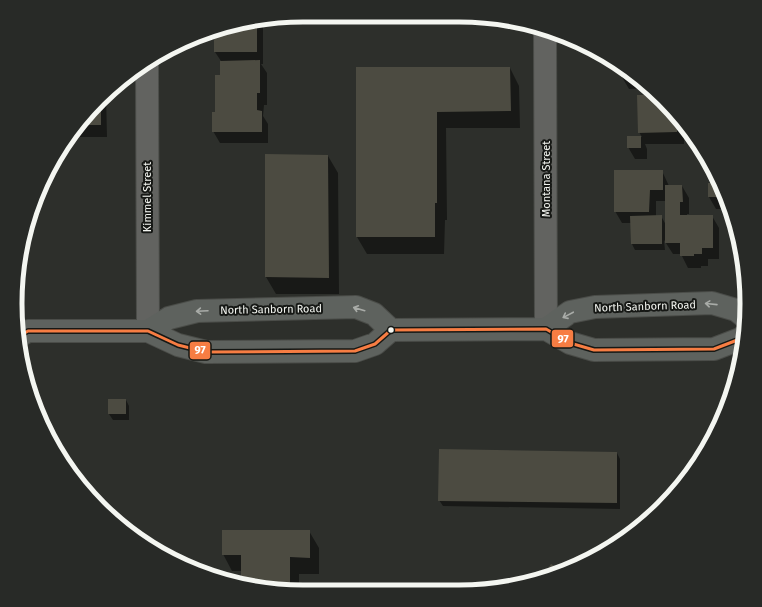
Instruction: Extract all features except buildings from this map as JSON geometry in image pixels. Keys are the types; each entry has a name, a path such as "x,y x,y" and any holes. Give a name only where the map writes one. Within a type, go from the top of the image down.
{"main road":[{"name":"North Sanborn Road","path":"546,330 570,312 595,307 712,303 736,310 740,313"},
{"name":"North Sanborn Road","path":"148,331 168,318 197,311 356,307 374,314 391,330"},
{"path":"23,330 148,331 178,345 206,352 355,351 375,344 391,330 546,330 570,343 594,350 714,349 738,340"}],"street":[{"name":"Montana Street","path":"545,36 546,330"},
{"name":"Kimmel Street","path":"147,69 148,331"}],"transit line":[{"name":"97","path":"24,333 28,331 148,331 178,345 206,352 355,351 375,344 391,330 546,329 570,343 594,350 714,349 738,340"}]}
